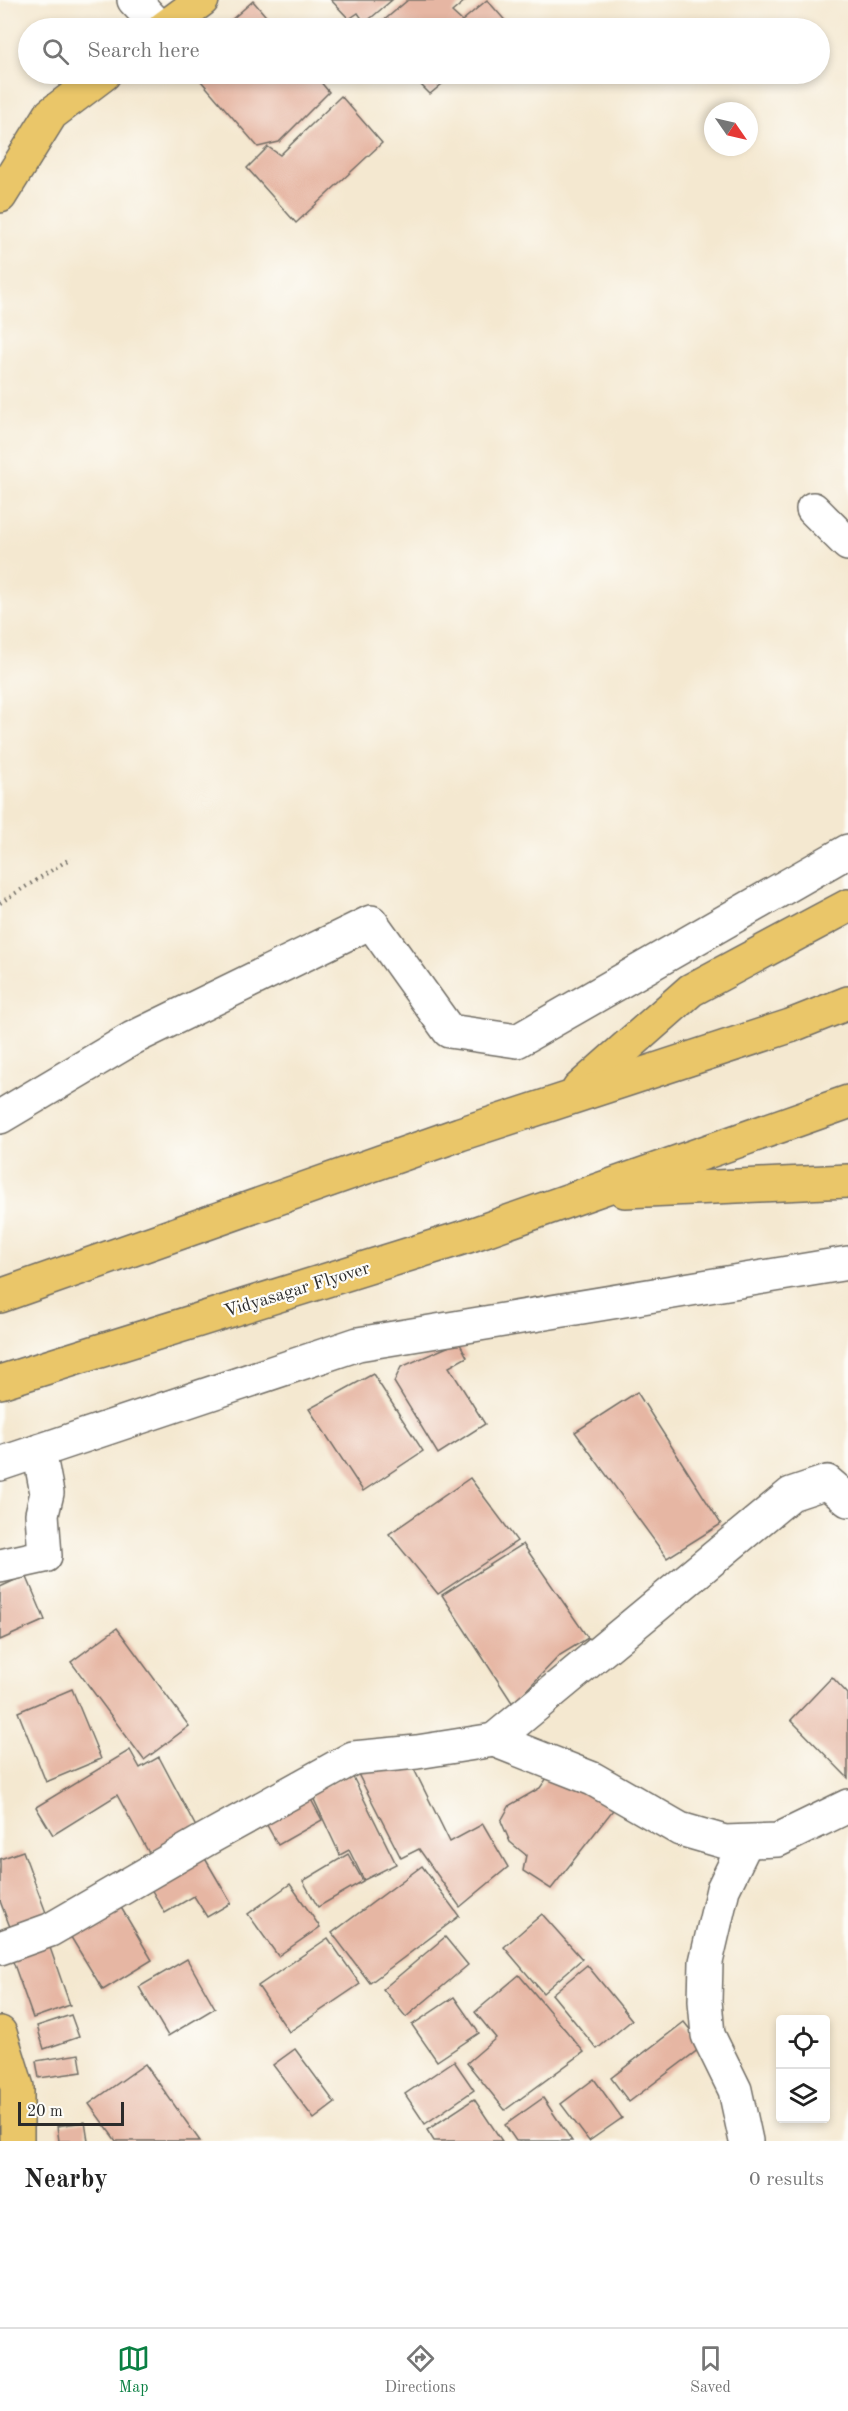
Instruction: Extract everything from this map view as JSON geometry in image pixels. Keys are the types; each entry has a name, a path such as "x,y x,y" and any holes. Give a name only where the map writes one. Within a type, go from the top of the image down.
{"main road":[{"path":"176,18 202,0"},
{"path":"0,196 51,114 91,84"},
{"path":"568,1098 691,990 848,906"},
{"path":"0,1296 460,1134 790,1026 848,1003"},
{"name":"Vidyasagar Flyover","path":"0,1382 468,1236 848,1102"},
{"path":"592,1193 848,1181"},
{"path":"0,2033 17,2087 17,2141"}],"street":[{"path":"134,0 152,18"},
{"path":"813,509 848,544"},
{"path":"0,1118 133,1038 371,922 449,1031 517,1041 848,851"},
{"path":"0,1464 358,1344 848,1263"},
{"path":"0,1566 45,1556 42,1514 47,1493 39,1451"},
{"path":"494,1740 791,1494 827,1482 848,1500"},
{"path":"0,1948 50,1930 353,1758 417,1752 494,1740 593,1779 680,1829 725,1842 778,1840 848,1806"},
{"path":"746,1842 723,1889 706,1962 705,1991 708,2036 735,2090 746,2141"}],"path":[{"path":"0,903 71,858"}],"building":[{"path":"331,0 392,0 371,18 362,18 358,13 348,18"},
{"path":"408,0 466,0 452,12 459,18 387,18"},
{"path":"487,0 503,18 466,18"},
{"path":"253,1 267,18 233,18"},
{"path":"204,84 322,84 329,92 279,142 258,147"},
{"path":"420,84 442,84 430,94"},
{"path":"341,96 382,143 296,223 247,168 268,147 280,155"},
{"path":"459,1342 467,1357 449,1367 485,1424 438,1454 394,1382 401,1367"},
{"path":"373,1374 423,1451 363,1491 309,1409"},
{"path":"637,1392 721,1524 667,1558 575,1432"},
{"path":"470,1478 517,1541 438,1594 389,1534"},
{"path":"523,1544 588,1638 560,1655 513,1704 442,1595"},
{"path":"26,1575 45,1620 0,1640 0,1587"},
{"path":"117,1628 189,1726 144,1760 71,1662"},
{"path":"832,1677 848,1694 848,1778 791,1720"},
{"path":"72,1689 101,1759 46,1782 18,1712"},
{"path":"130,1750 140,1768 159,1757 196,1827 149,1853 117,1795 53,1835 36,1807"},
{"path":"409,1759 450,1842 483,1824 508,1867 460,1907 419,1849 401,1858 357,1772"},
{"path":"554,1768 613,1810 551,1889 523,1871 526,1855 510,1842 501,1821 510,1805 540,1788"},
{"path":"351,1773 396,1864 364,1880 349,1850 340,1855 311,1793"},
{"path":"308,1794 322,1820 278,1845 263,1818"},
{"path":"23,1851 48,1918 12,1932 0,1901 0,1859"},
{"path":"348,1854 363,1881 318,1907 303,1881"},
{"path":"203,1855 231,1903 207,1917 194,1896 165,1913 150,1887"},
{"path":"422,1866 459,1916 370,1983 332,1933"},
{"path":"290,1884 320,1927 278,1956 248,1914"},
{"path":"116,1899 152,1960 103,1990 66,1929"},
{"path":"542,1914 582,1959 543,1993 504,1947"},
{"path":"445,1937 468,1965 406,2017 383,1989"},
{"path":"328,1938 360,1984 289,2032 258,1986"},
{"path":"47,1939 70,2005 33,2018 10,1953"},
{"path":"187,1959 215,2008 168,2036 139,1987"},
{"path":"587,1965 632,2020 597,2049 552,1994"},
{"path":"519,1975 584,2052 505,2110 467,2063 496,2038 475,2012"},
{"path":"454,1997 479,2033 437,2061 412,2025"},
{"path":"71,2015 79,2037 44,2049 37,2026"},
{"path":"684,2022 703,2046 629,2102 611,2078"},
{"path":"295,2049 335,2103 314,2119 273,2065"},
{"path":"79,2054 82,2072 39,2078 36,2061"},
{"path":"454,2061 474,2090 425,2124 405,2094"},
{"path":"145,2064 200,2141 116,2141 89,2104"},
{"path":"594,2079 622,2118 589,2141 561,2104"},
{"path":"543,2098 572,2141 516,2141 505,2125"},
{"path":"474,2099 502,2141 434,2141 427,2130"},
{"path":"85,2122 88,2141 59,2141 57,2126"}]}
